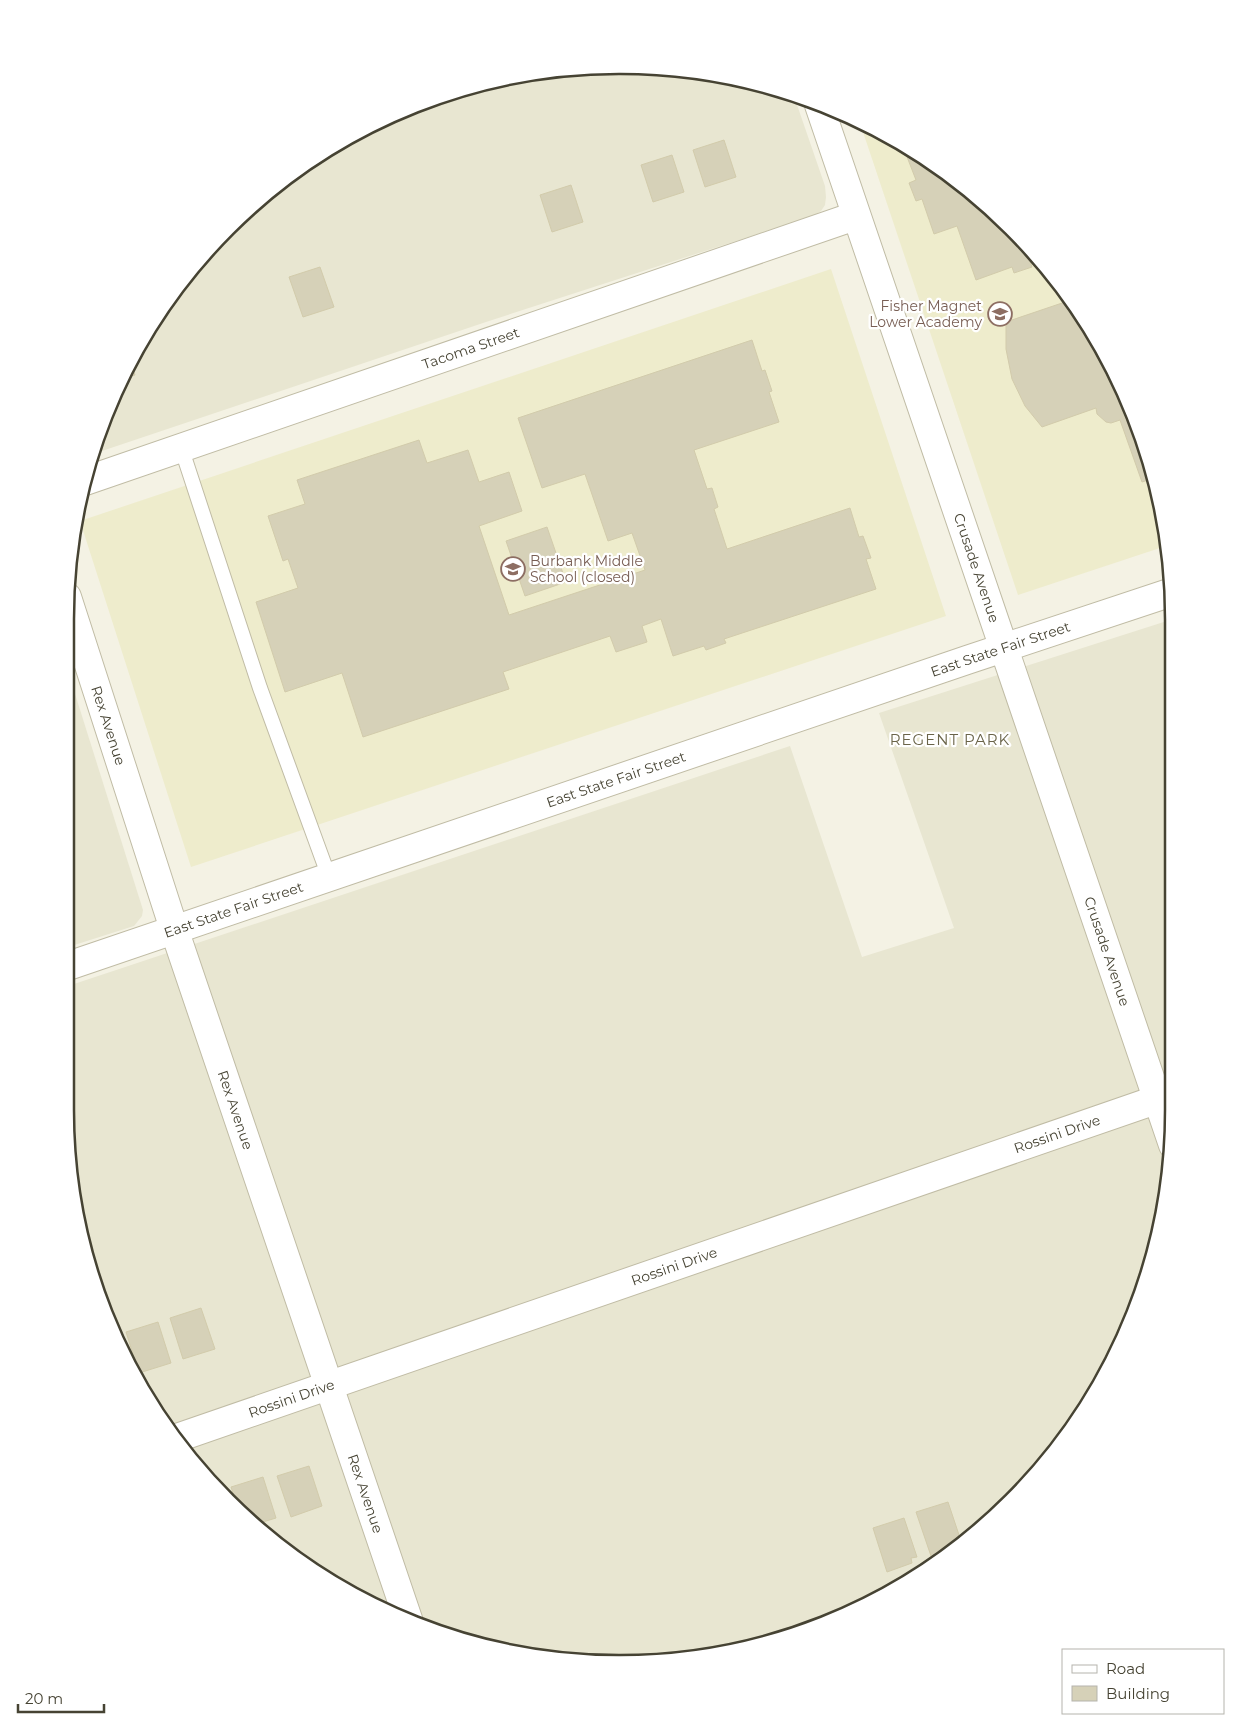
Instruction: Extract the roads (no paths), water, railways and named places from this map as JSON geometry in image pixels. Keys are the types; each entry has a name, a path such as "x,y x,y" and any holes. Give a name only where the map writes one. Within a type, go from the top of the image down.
{"street":[{"name":"Crusade Avenue","path":"822,113 1003,648 1165,1096"},
{"name":"Tacoma Street","path":"92,479 856,216"},
{"name":"East State Fair Street","path":"74,964 1164,595"},
{"name":"Rex Avenue","path":"74,619 174,929 405,1611"},
{"name":"Rossini Drive","path":"183,1436 1165,1096"}],"lane":[{"path":"182,447 260,688 329,877"}],"place":[{"name":"Fisher Magnet Lower Academy","path":"1000,314"},
{"name":"Burbank Middle School (closed)","path":"513,569"}],"district":[{"name":"REGENT PARK","path":"950,739"}]}
